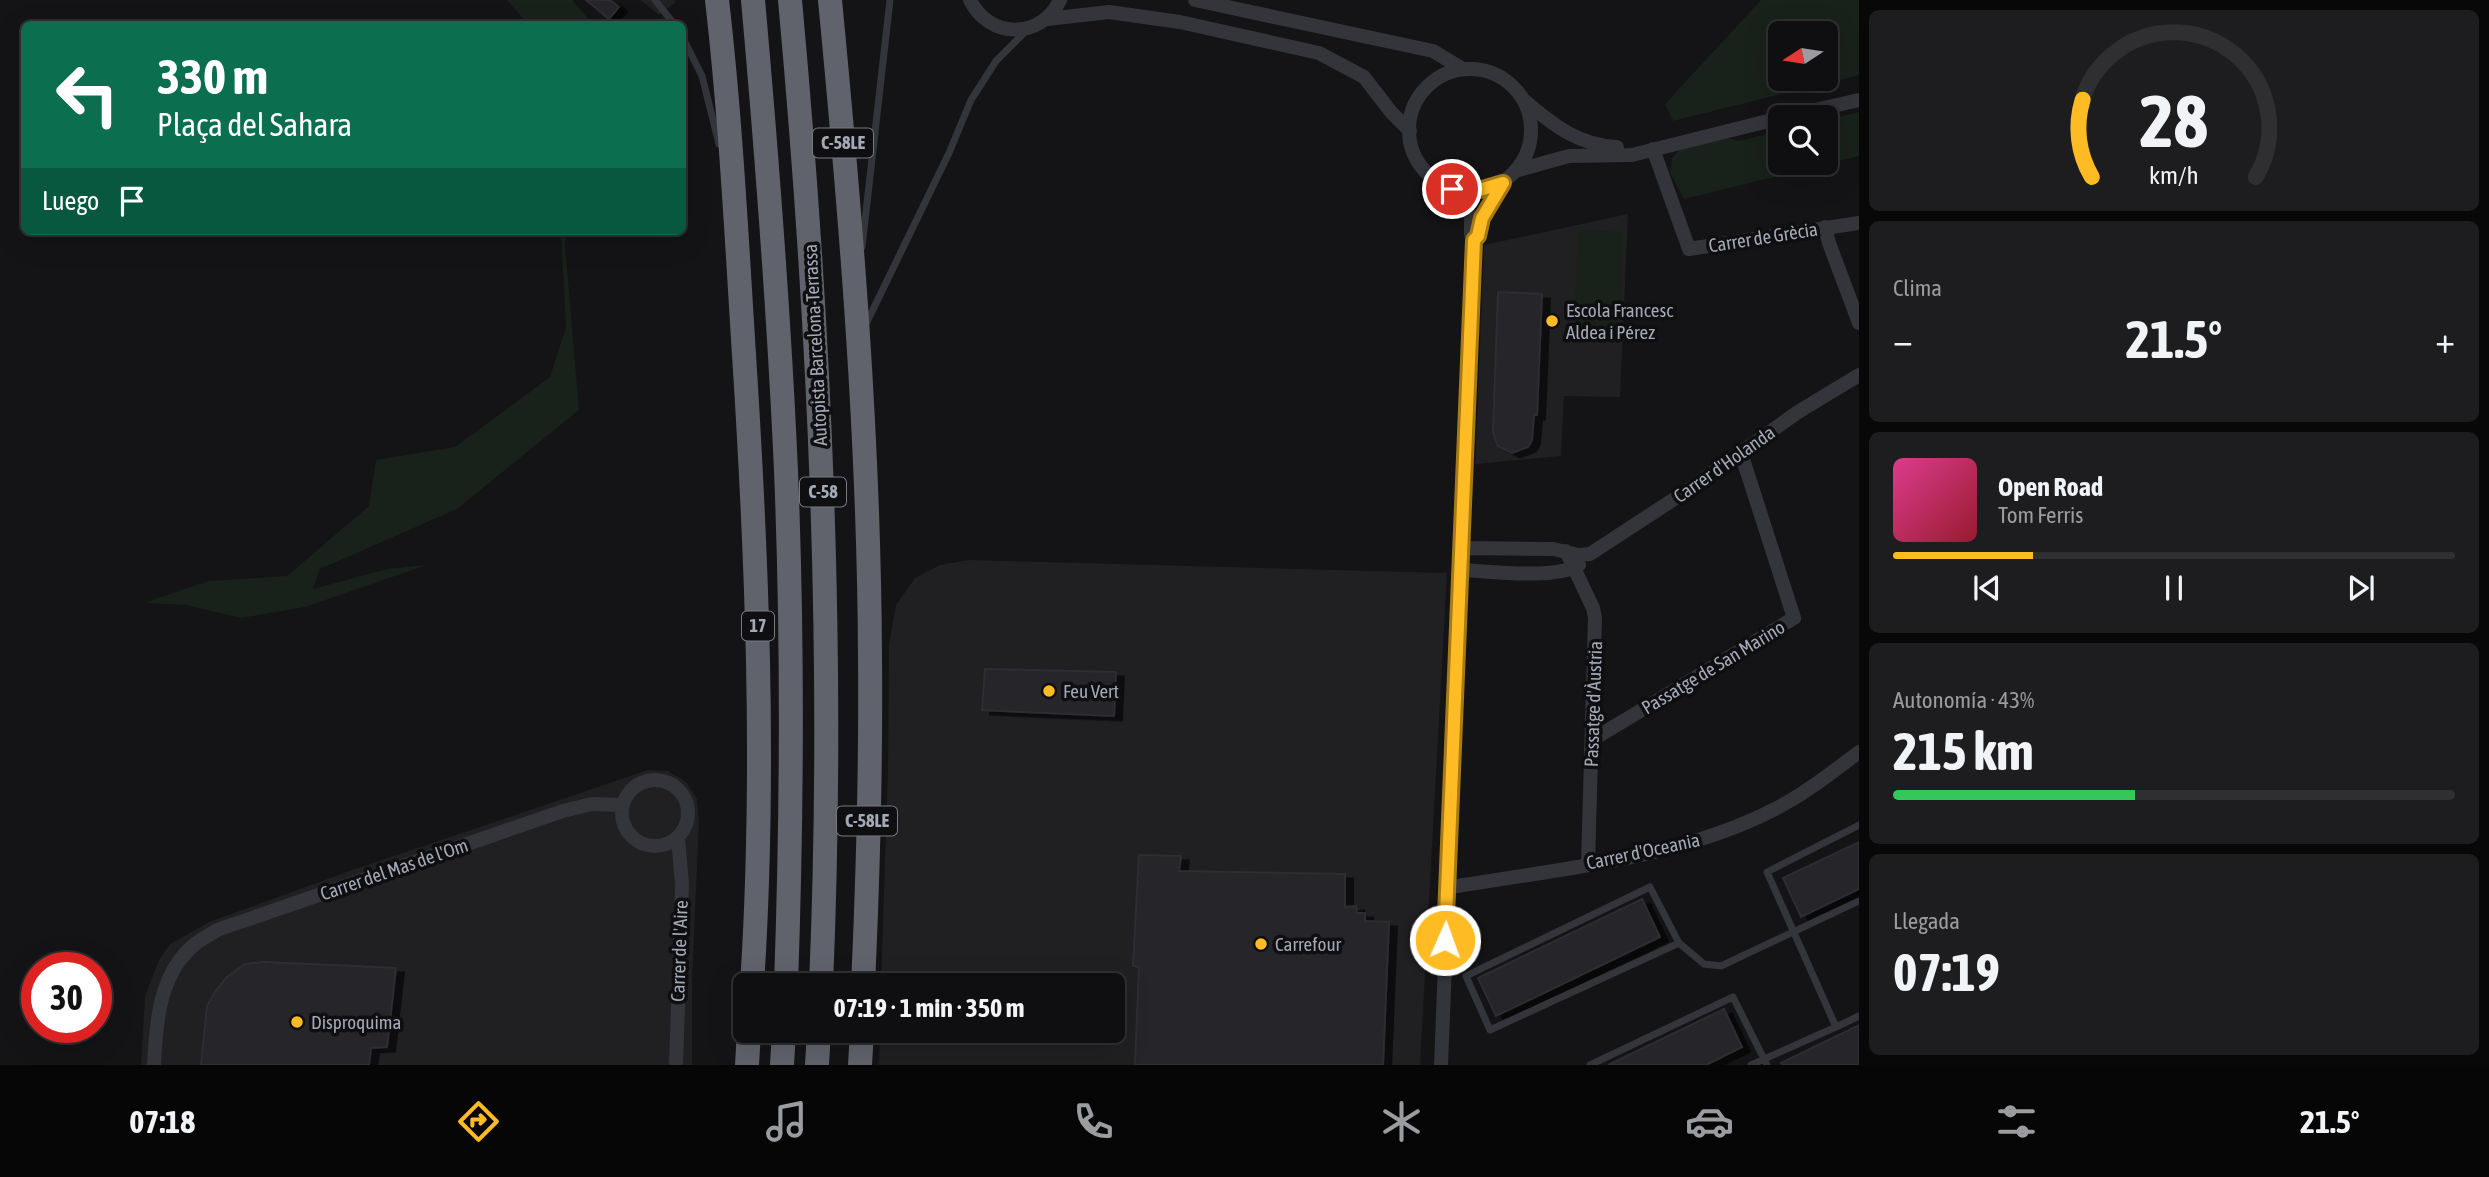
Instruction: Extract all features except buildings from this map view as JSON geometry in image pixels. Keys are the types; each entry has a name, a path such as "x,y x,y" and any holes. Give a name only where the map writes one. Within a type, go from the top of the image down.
{"highway":[{"name":"17","path":"717,0 739,266 754,507 758,642 757,917 753,973"},
{"name":"Autopista Barcelona-Terrassa","path":"753,0 766,144 786,473 791,718 786,973"},
{"name":"Autopista Barcelona-Terrassa","path":"790,0 803,139 822,474 827,729 821,973"},
{"name":"C-58LE","path":"831,0 854,285 866,505 870,657 863,973"},
{"path":"747,1065 748,1043"},
{"path":"782,1065 783,1043"},
{"path":"817,1065 818,1043"},
{"path":"860,1065 861,1043"}],"street":[{"path":"970,0 978,14 992,25 1010,30 1027,29 1046,19 1109,12 1180,22 1319,53 1364,77 1409,131"},
{"path":"1046,19 1059,0"},
{"path":"1195,0 1433,51 1463,69"},
{"path":"1503,183 1476,191 1458,190 1441,184 1427,174 1417,160 1410,143 1410,117 1421,94 1432,82 1447,73 1479,69 1506,80 1521,98 1556,127 1584,141 1615,147 1653,149"},
{"path":"1474,240 1478,236 1482,218 1503,183 1525,157 1531,135 1529,113 1521,98"},
{"path":"1838,105 1859,100"},
{"path":"1515,171 1569,156 1632,155 1768,121"},
{"name":"Carrer de Grècia","path":"1653,149 1689,248 1859,223"},
{"path":"1441,1065 1474,240 1471,217 1458,190"},
{"path":"1825,227 1859,323"},
{"name":"Carrer d'Holanda","path":"1573,569 1590,554 1798,412 1859,375"},
{"name":"Passatge de San Marino","path":"1592,740 1794,618 1741,453"},
{"path":"1461,548 1553,549 1579,555 1590,554"},
{"name":"Passatge d'Àustria","path":"1566,551 1593,608 1595,618 1588,864"},
{"path":"1460,570 1536,573 1573,569"},
{"name":"Carrer d'Oceania","path":"1447,888 1664,850 1746,822 1775,809 1859,752"},
{"path":"645,782 670,783 683,795 688,810 686,827 678,838 667,844 656,847 637,841 628,832 623,821 623,806 629,793 645,782"},
{"name":"Carrer del Mas de l'Om","path":"154,1065 159,1012 165,987 177,963 194,945 217,930 563,811 592,804 623,806"},
{"name":"Carrer de l'Aire","path":"676,1065 682,884 678,838"}],"lane":[{"path":"655,0 672,21"},
{"path":"854,285 863,240 890,0"},
{"path":"858,344 949,153 971,100 996,61 1027,29"},
{"path":"686,44 702,76 714,118 719,151"},
{"path":"726,213 739,266"},
{"path":"1836,1027 1767,872 1859,825"},
{"path":"1679,943 1490,1030 1466,976 1650,887 1679,943 1704,964 1721,966 1859,901"},
{"path":"1590,1065 1733,997 1765,1062"},
{"path":"1751,1065 1765,1062 1859,1016"}],"shaded area":[{"path":"507,0 572,0 590,21 525,21"},
{"path":"640,0 675,0 676,2 659,15"},
{"path":"1761,0 1859,0 1859,75 1838,80 1838,21 1768,21 1768,91 1794,91 1673,121 1665,104"},
{"path":"1859,112 1859,156 1838,161 1838,117"},
{"path":"1768,134 1768,175 1782,175 1684,199 1670,173 1672,158 1682,147 1729,138 1738,141"},
{"name":"Escola Francesc Aldea i Pérez","path":"1628,214 1620,397 1564,396 1561,456 1475,464 1484,245"},
{"path":"1578,230 1623,232 1619,343 1574,341"},
{"path":"561,235 566,235 565,245 579,410 457,509 320,569 313,589 387,569 427,565 305,607 241,618 186,605 144,603 208,581 287,576 369,506 376,460 455,447 550,377 566,327"},
{"path":"969,560 1447,573 1420,1065 879,1065 880,1043 1125,1043 1125,973 881,973 889,644 896,605 915,578 940,565"},
{"path":"648,770 668,771 687,783 697,799 699,822 692,981 692,1065 141,1065 145,996 159,960 170,944 209,922 344,873"}],"place":[{"name":"Escola Francesc Aldea i Pérez","path":"1552,321"},
{"name":"Feu Vert","path":"1049,691"},
{"name":"Carrefour","path":"1261,944"},
{"name":"Disproquima","path":"297,1022"}],"route":[{"path":"1445,940 1474,240 1478,236 1482,218 1503,183 1476,191 1452,189"}]}
